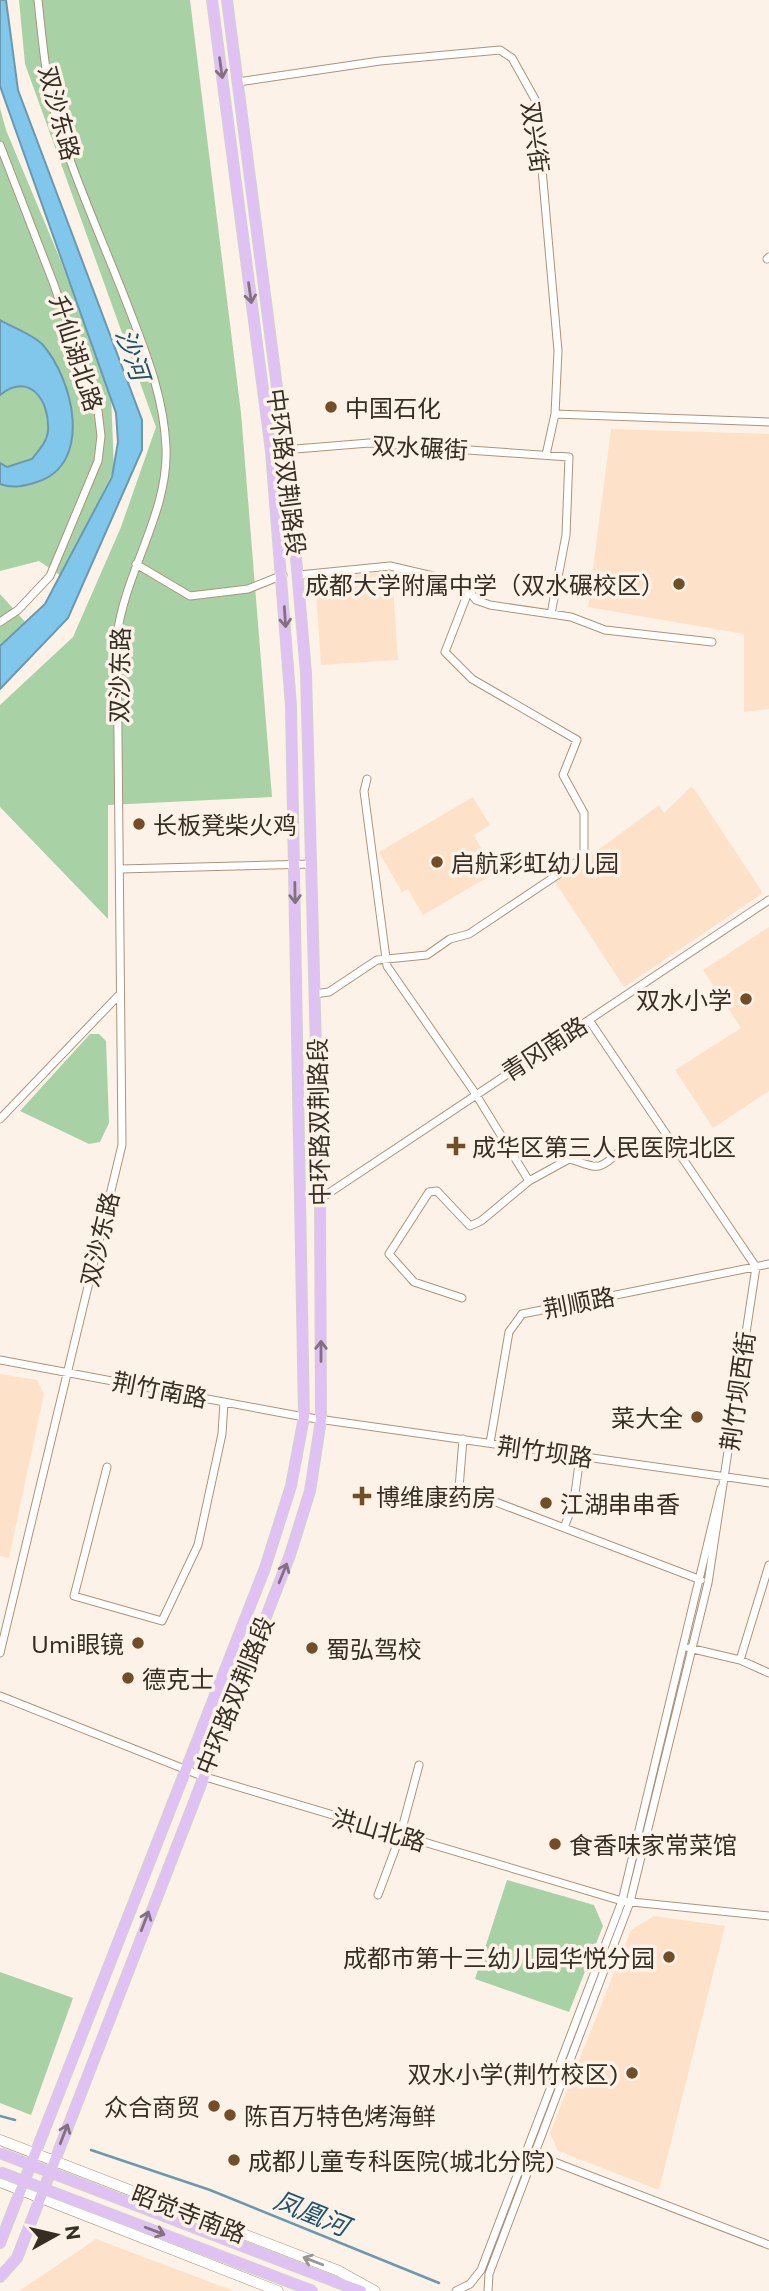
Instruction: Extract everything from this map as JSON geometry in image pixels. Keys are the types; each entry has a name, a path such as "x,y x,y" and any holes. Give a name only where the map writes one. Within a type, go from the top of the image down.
{"main road":[{"name":"中环路双荆路段","path":"0,2243 265,1568 291,1486 304,1417 291,706 283,575 271,451 212,0"},
{"name":"中环路双荆路段","path":"0,2277 17,2258 290,1555 310,1491 321,1420 320,1199 313,864 299,575 227,0"},
{"name":"昭觉寺南路","path":"0,2152 361,2291"},
{"name":"昭觉寺南路","path":"0,2172 313,2291"}],"street":[{"name":"双沙东路","path":"0,1653 122,1144 117,636 121,604 163,484 166,450 164,411 150,362 61,132 47,84 38,0"},
{"name":"双兴街","path":"238,82 380,61 500,50 512,58 536,101 558,351 555,414 546,455"},
{"name":"升仙湖北路","path":"0,145 50,271 98,411 101,436 98,461 50,576 18,610 0,622"},
{"path":"555,414 769,422"},
{"name":"双水碾街","path":"271,451 369,443 569,457 566,535 551,614"},
{"path":"136,564 190,596 248,589 283,575"},
{"path":"299,575 390,566 464,583 476,600 490,605 571,617 605,630 712,642"},
{"path":"314,994 329,992 377,960 427,956 450,939 469,934 584,857 584,813 563,775 577,740 472,679 445,652 469,590"},
{"path":"368,779 364,791 387,966 475,1093 529,1181"},
{"path":"120,869 313,864"},
{"name":"青冈南路","path":"320,1199 475,1093 769,900"},
{"path":"0,1119 119,995"},
{"path":"589,1020 755,1267"},
{"path":"462,1298 414,1282 389,1254 429,1192 437,1191 470,1226 481,1221 529,1181 569,1159 591,1168 605,1166 620,1151"},
{"name":"荆顺路","path":"490,1443 509,1332 522,1314 769,1264"},
{"name":"荆竹坝西街","path":"724,1477 755,1267"},
{"name":"荆竹南路","path":"0,1360 321,1420"},
{"path":"107,1466 74,1596 162,1621 198,1545 222,1434 224,1402"},
{"name":"荆竹坝路","path":"321,1420 769,1483"},
{"path":"463,1439 458,1488 701,1580"},
{"path":"564,1528 574,1501 580,1456"},
{"path":"488,2291 489,2274 531,2152 626,1901 688,1647 715,1504 724,1477"},
{"path":"688,1647 708,1583 724,1477"},
{"path":"740,1661 769,1565"},
{"path":"688,1647 740,1661 769,1673"},
{"name":"洪山北路","path":"0,1696 202,1776 626,1901 769,1916"},
{"path":"377,1895 400,1836 419,1765"},
{"name":"昭觉寺南路","path":"0,2140 339,2271 375,2291"},
{"path":"531,2152 769,2245"},
{"path":"456,2291 470,2284 481,2270 531,2152"},
{"name":"昭觉寺南路","path":"0,2182 278,2291"}],"shaded area":[{"name":"成都大学附属中学（双水碾校区）","path":"611,429 769,434 769,709 744,712 744,634 588,607"},
{"path":"392,572 398,660 321,665 315,578"},
{"path":"692,786 763,893 624,987 555,882 659,805 664,813"},
{"name":"启航彩虹幼儿园","path":"473,797 490,825 474,835 495,873 423,915 408,889 402,892 379,852"},
{"name":"双水小学","path":"769,927 769,1091 713,1128 675,1070 741,1028 703,970"},
{"path":"0,1374 37,1380 44,1394 9,1558 0,1556"},
{"name":"双水小学(荆竹校区)","path":"654,1916 725,1926 659,2190 558,2151 550,2133 631,1930"},
{"path":"96,2239 234,2291 19,2291"}],"green space":[{"path":"19,0 190,0 241,413 272,797 108,805 108,919 0,807 0,705 73,637 121,527 156,427 25,64"},
{"path":"0,108 6,130 60,259 111,394 114,470 61,576 39,561 0,571"},
{"path":"0,594 28,625 0,653"},
{"path":"90,1034 99,1034 106,1041 109,1123 100,1142 89,1144 20,1111"},
{"path":"507,1880 594,1905 603,1926 569,2012 475,1979"},
{"path":"0,1972 73,1998 31,2115 0,2103"}],"water":[{"path":"0,0 6,0 18,90 142,420 142,450 68,618 0,689 0,646 45,604 112,477 118,442 116,413 0,86"},
{"path":"0,320 38,340 53,359 69,398 72,419 72,439 66,458 55,472 37,482 18,486 0,484 0,463 7,467 32,459 46,439 48,420 36,392 20,386 10,388 0,395"}],"waterway":[{"name":"凤凰河","path":"0,2116 15,2120"},
{"name":"凤凰河","path":"91,2150 210,2190 439,2283"}],"place":[{"name":"中国石化","path":"331,407"},
{"name":"成都大学附属中学（双水碾校区）","path":"679,584"},
{"name":"长板凳柴火鸡","path":"139,824"},
{"name":"启航彩虹幼儿园","path":"437,862"},
{"name":"双水小学","path":"746,999"},
{"name":"成华区第三人民医院北区","path":"456,1146"},
{"name":"菜大全","path":"697,1417"},
{"name":"博维康药房","path":"362,1496"},
{"name":"江湖串串香","path":"546,1503"},
{"name":"Umi眼镜","path":"138,1643"},
{"name":"蜀弘驾校","path":"312,1648"},
{"name":"德克士","path":"128,1678"},
{"name":"食香味家常菜馆","path":"555,1844"},
{"name":"成都市第十三幼儿园华悦分园","path":"669,1957"},
{"name":"双水小学(荆竹校区)","path":"632,2073"},
{"name":"众合商贸","path":"214,2106"},
{"name":"陈百万特色烤海鲜","path":"230,2115"},
{"name":"成都儿童专科医院(城北分院)","path":"234,2160"}],"water label":[{"name":"沙河","path":"134,354"}]}
